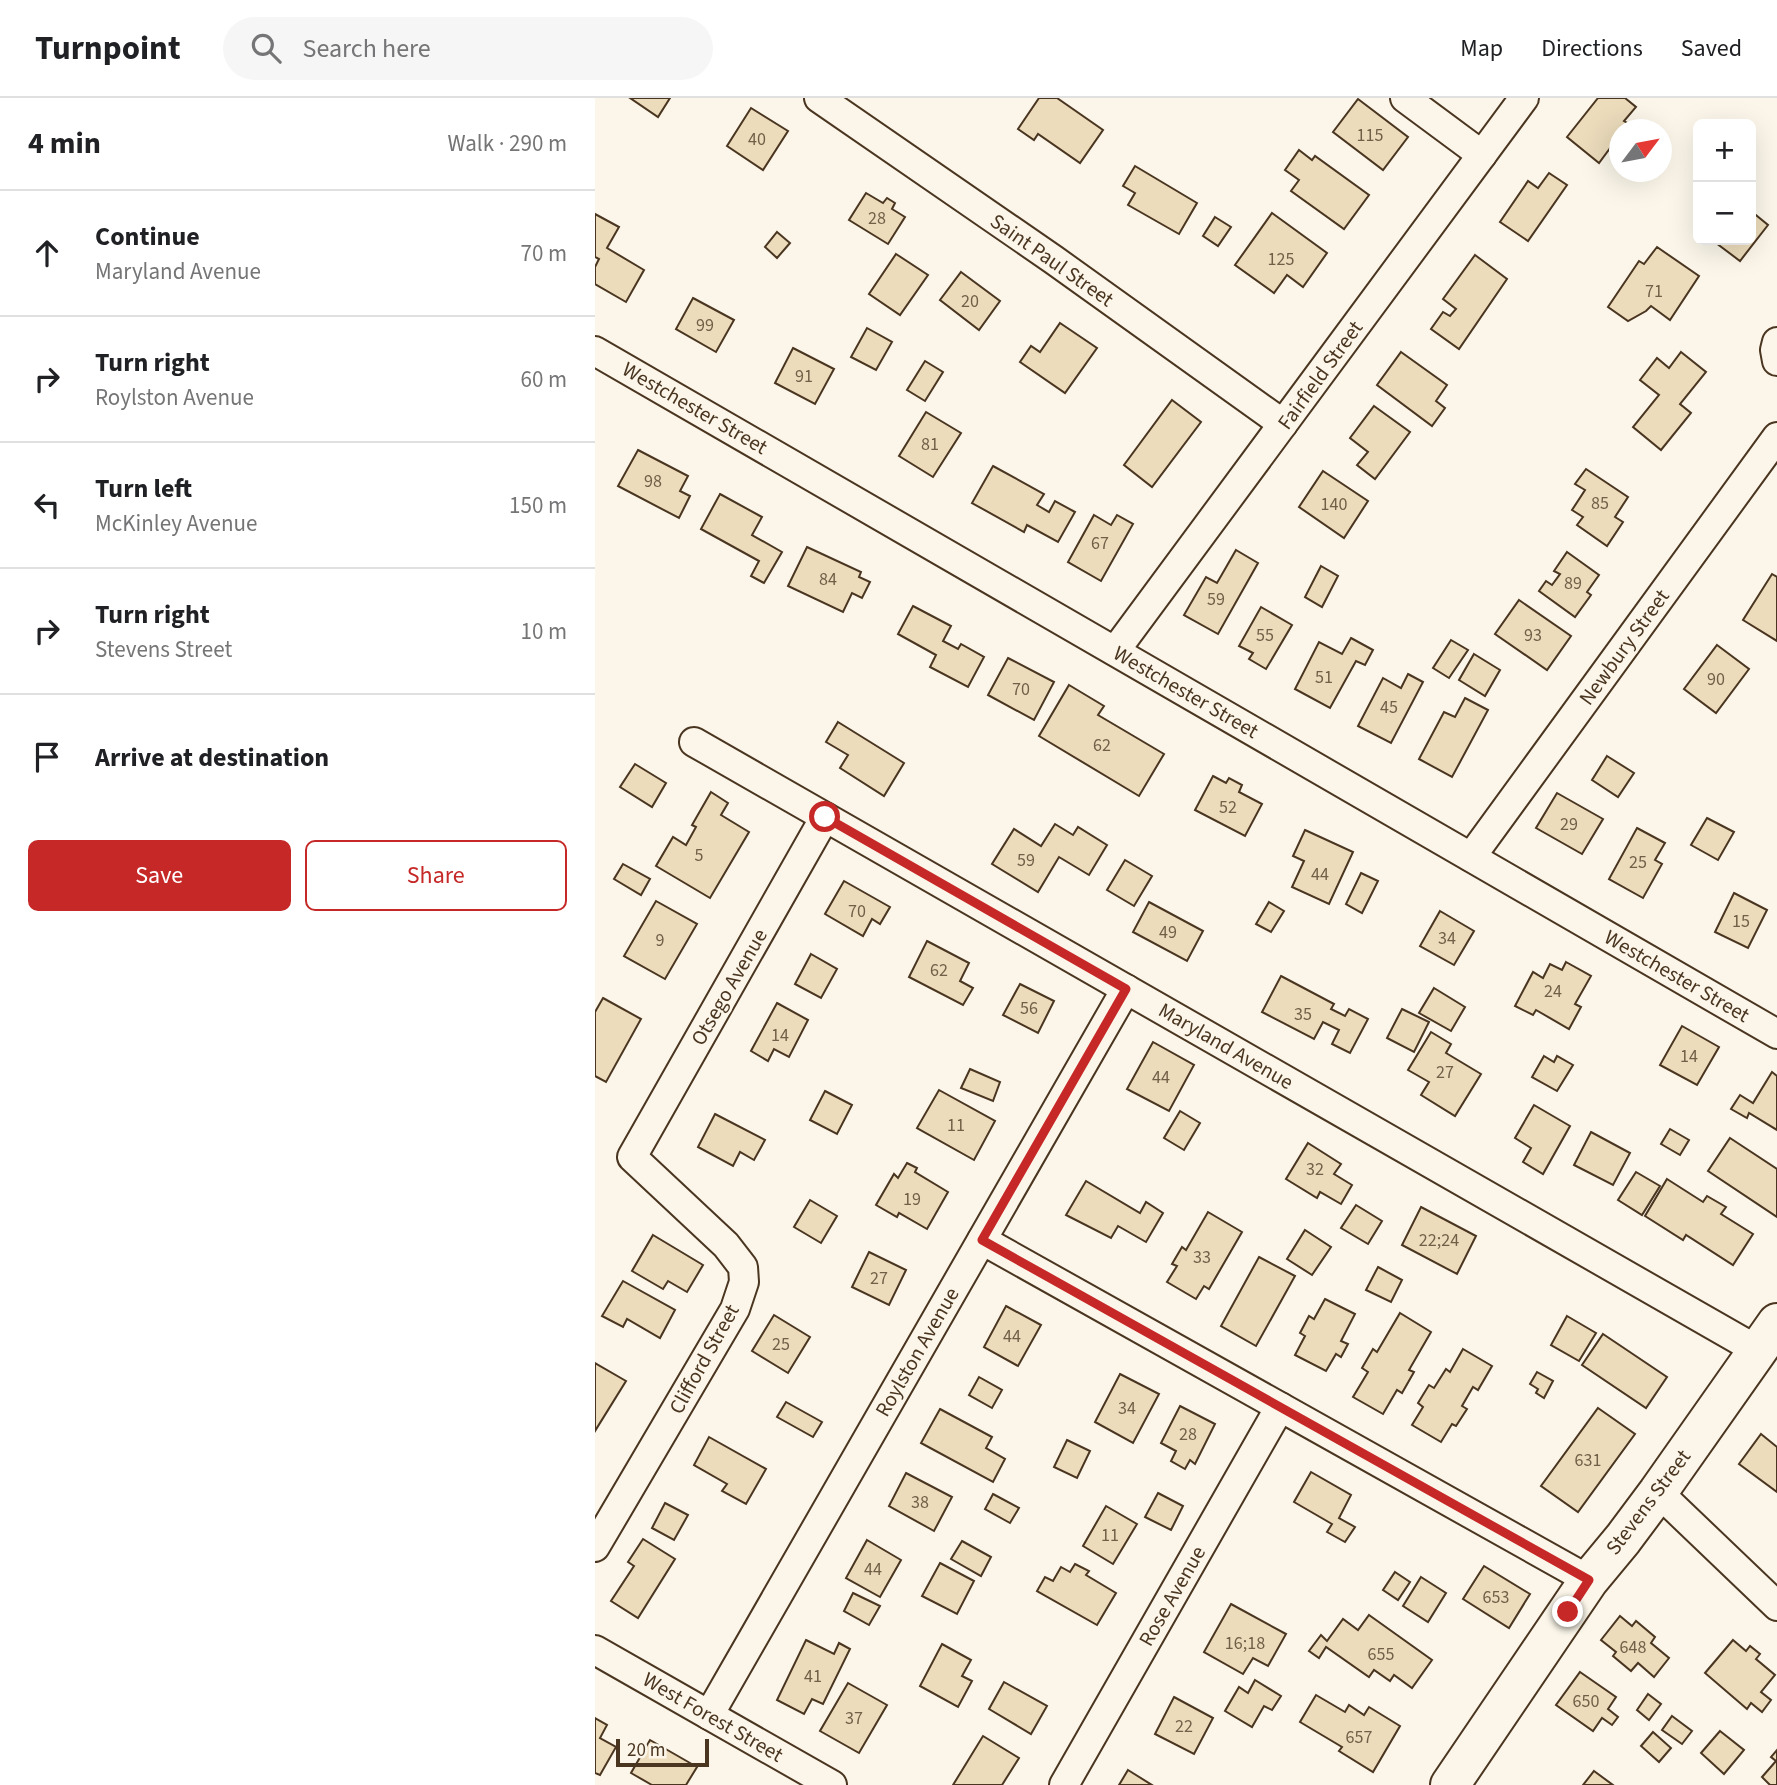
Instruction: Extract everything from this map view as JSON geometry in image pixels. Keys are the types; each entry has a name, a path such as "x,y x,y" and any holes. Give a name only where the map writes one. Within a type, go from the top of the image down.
{"main road":[{"name":"Stevens Street","path":"1450,1785 1589,1580 1658,1492 1767,1337"}],"street":[{"name":"Saint Paul Street","path":"819,98 1065,268 1283,424"},
{"path":"1405,98 1482,155"},
{"name":"Fairfield Street","path":"1115,651 1524,98"},
{"path":"1777,342 1777,361"},
{"name":"Westchester Street","path":"595,351 1777,1034"},
{"name":"Newbury Street","path":"1471,857 1777,437"},
{"name":"Maryland Avenue","path":"694,742 1126,989 1767,1337"},
{"name":"Otsego Avenue","path":"632,1157 825,817"},
{"name":"Roylston Avenue","path":"709,1715 1126,989"},
{"name":"Clifford Street","path":"595,1547 735,1309 744,1282 743,1267 726,1245 632,1157"},
{"path":"982,1240 1589,1580"},
{"name":"Rose Avenue","path":"1065,1785 1280,1407"},
{"path":"1658,1492 1777,1606"},
{"name":"West Forest Street","path":"595,1650 832,1785"}],"building":[{"path":"630,98 670,98 658,117"},
{"path":"1039,98 1057,98 1103,130 1080,163 1038,134 1034,140 1018,129"},
{"path":"1598,98 1625,98 1636,107 1626,119 1609,119 1609,150 1599,163 1567,137"},
{"path":"1358,99 1408,137 1383,170 1333,132"},
{"path":"751,108 788,131 763,170 727,146"},
{"path":"1299,150 1312,160 1315,156 1369,195 1344,229 1291,191 1299,180 1285,170"},
{"path":"1135,166 1197,203 1179,234 1128,205 1135,193 1123,186"},
{"path":"1549,173 1567,185 1528,241 1500,222 1528,181 1538,188"},
{"path":"866,193 883,203 887,198 895,203 892,209 905,217 888,244 849,220"},
{"path":"1272,213 1327,253 1303,287 1287,275 1274,293 1235,265"},
{"path":"595,214 619,227 607,248 644,270 626,302 595,284 595,267 599,259 595,257"},
{"path":"1756,215 1768,225 1756,240"},
{"path":"1215,217 1231,227 1218,246 1203,236"},
{"path":"777,232 790,243 777,258 765,247"},
{"path":"1719,245 1752,245 1740,261"},
{"path":"1657,247 1699,276 1670,320 1651,306 1628,321 1608,307 1639,261 1644,264"},
{"path":"896,254 928,275 900,315 869,294"},
{"path":"1475,255 1507,279 1459,349 1431,329 1443,312 1450,316 1456,309 1443,299"},
{"path":"961,272 1000,301 979,330 940,300"},
{"path":"693,298 734,320 716,352 676,329"},
{"path":"1060,323 1097,348 1065,393 1020,362 1031,346 1040,352"},
{"path":"867,328 892,342 876,370 851,357"},
{"path":"793,348 834,369 815,404 775,383"},
{"path":"1401,352 1447,385 1436,401 1445,408 1432,426 1377,385"},
{"path":"1681,352 1706,372 1680,404 1691,413 1661,450 1633,427 1659,395 1640,380 1657,358 1669,368"},
{"path":"925,361 943,372 925,401 907,390"},
{"path":"1172,400 1201,422 1152,487 1124,465"},
{"path":"1374,406 1410,432 1375,479 1357,465 1368,452 1350,438"},
{"path":"926,412 961,433 933,477 899,456"},
{"path":"638,450 688,476 680,491 690,496 679,518 618,486"},
{"path":"993,466 1044,494 1037,505 1049,512 1055,501 1075,512 1058,542 1027,525 1024,532 972,503"},
{"path":"1586,469 1628,497 1615,517 1623,522 1607,546 1577,525 1583,517 1572,510 1585,490 1575,484"},
{"path":"1323,471 1368,501 1344,538 1299,507"},
{"path":"720,494 762,517 752,535 782,552 764,583 751,576 759,561 701,529"},
{"path":"1094,515 1111,525 1117,515 1133,524 1101,581 1068,562"},
{"path":"807,547 861,572 859,577 870,582 862,598 852,593 843,612 788,586"},
{"path":"1236,550 1258,563 1218,634 1184,615 1206,577 1217,583"},
{"path":"1567,552 1599,575 1587,592 1591,595 1575,617 1539,591 1546,581 1552,585 1560,574 1554,571"},
{"path":"1321,566 1338,576 1322,607 1305,597"},
{"path":"1772,574 1777,577 1777,641 1743,620"},
{"path":"1519,600 1571,636 1547,670 1495,634"},
{"path":"913,606 951,626 943,641 958,649 961,644 984,657 968,687 930,667 936,655 898,634"},
{"path":"1261,607 1292,625 1266,669 1249,659 1253,653 1239,646"},
{"path":"1351,638 1373,650 1365,665 1356,661 1330,708 1295,689 1319,642 1342,654"},
{"path":"1451,640 1468,650 1449,678 1433,668"},
{"path":"1717,645 1749,669 1716,713 1684,689"},
{"path":"1474,654 1500,670 1485,696 1459,680"},
{"path":"1008,658 1054,682 1034,720 988,695"},
{"path":"1408,674 1423,682 1391,743 1358,726 1383,678 1401,688"},
{"path":"1069,685 1104,706 1098,715 1164,754 1139,796 1039,736"},
{"path":"1465,698 1488,710 1452,777 1419,759 1444,712 1455,717"},
{"path":"838,722 904,763 884,796 840,768 848,755 826,742"},
{"path":"1607,756 1634,773 1618,797 1592,780"},
{"path":"635,764 666,783 652,807 620,787"},
{"path":"1213,776 1226,783 1229,778 1242,785 1239,792 1262,804 1245,836 1195,810"},
{"path":"711,792 728,803 721,815 749,832 710,898 656,866 673,837 686,845 696,827 692,825"},
{"path":"1557,793 1603,819 1582,854 1536,828"},
{"path":"1707,818 1734,832 1718,860 1691,845"},
{"path":"1055,824 1073,835 1078,827 1107,845 1089,875 1059,857 1038,892 992,864 1014,829 1041,846"},
{"path":"1637,828 1665,843 1655,860 1662,864 1643,898 1609,879"},
{"path":"1305,830 1353,852 1329,904 1292,887 1304,861 1293,856"},
{"path":"1125,860 1152,876 1134,906 1107,890"},
{"path":"623,864 650,879 641,895 614,879"},
{"path":"1361,873 1378,881 1362,913 1346,904"},
{"path":"844,881 890,907 880,924 872,919 863,936 825,914"},
{"path":"1734,893 1767,910 1748,948 1715,932"},
{"path":"656,901 697,924 665,979 624,956"},
{"path":"1149,902 1203,931 1187,961 1133,932"},
{"path":"1269,902 1284,911 1271,932 1256,924"},
{"path":"1440,911 1474,931 1454,965 1420,946"},
{"path":"927,941 969,963 960,981 973,988 963,1005 909,977"},
{"path":"811,954 837,969 821,998 795,984"},
{"path":"1566,962 1591,976 1575,1004 1581,1007 1569,1029 1536,1010 1533,1015 1515,1006 1533,972 1543,978 1550,964 1562,970"},
{"path":"1281,976 1334,1004 1331,1009 1345,1016 1349,1009 1368,1019 1350,1053 1332,1044 1339,1030 1323,1022 1314,1039 1262,1012"},
{"path":"1020,984 1054,1001 1038,1033 1003,1015"},
{"path":"1434,988 1465,1007 1451,1031 1419,1013"},
{"path":"603,998 641,1019 606,1082 595,1076 595,1012"},
{"path":"777,1003 808,1020 789,1057 774,1049 768,1061 751,1051"},
{"path":"1402,1009 1429,1022 1414,1052 1387,1038"},
{"path":"1682,1026 1719,1047 1697,1085 1660,1065"},
{"path":"1431,1032 1451,1044 1446,1053 1481,1074 1455,1116 1421,1095 1429,1082 1408,1070"},
{"path":"1153,1042 1194,1065 1169,1111 1127,1089"},
{"path":"1544,1056 1554,1062 1557,1056 1573,1065 1557,1091 1532,1077"},
{"path":"970,1069 1000,1082 993,1101 961,1088"},
{"path":"1772,1072 1777,1076 1777,1130 1749,1113 1747,1118 1731,1109 1740,1095 1753,1103"},
{"path":"939,1090 995,1121 974,1160 917,1128"},
{"path":"825,1091 852,1105 837,1134 810,1120"},
{"path":"1534,1105 1570,1126 1543,1174 1523,1162 1531,1148 1515,1138"},
{"path":"1180,1111 1200,1123 1184,1150 1164,1138"},
{"path":"715,1114 765,1140 754,1160 740,1152 733,1166 698,1147"},
{"path":"1670,1129 1689,1140 1680,1155 1661,1144"},
{"path":"1591,1132 1630,1153 1613,1185 1574,1165"},
{"path":"1730,1138 1777,1169 1777,1217 1708,1171"},
{"path":"1308,1143 1341,1164 1334,1174 1352,1185 1341,1204 1320,1192 1317,1198 1286,1179"},
{"path":"907,1163 917,1168 915,1172 948,1192 927,1229 899,1213 897,1217 876,1205 894,1174 898,1178"},
{"path":"1636,1172 1660,1186 1642,1215 1618,1200"},
{"path":"1667,1179 1703,1202 1707,1196 1726,1207 1721,1214 1753,1234 1733,1265 1686,1235 1683,1240 1645,1216"},
{"path":"1086,1181 1140,1213 1146,1202 1163,1213 1146,1242 1118,1226 1111,1238 1066,1215"},
{"path":"810,1200 837,1216 821,1243 794,1227"},
{"path":"1356,1205 1382,1221 1368,1244 1341,1228"},
{"path":"1421,1207 1476,1236 1457,1274 1402,1245"},
{"path":"1208,1212 1242,1232 1209,1289 1204,1286 1196,1299 1167,1282 1177,1266 1172,1264 1182,1247 1186,1250"},
{"path":"1305,1230 1331,1247 1312,1275 1287,1259"},
{"path":"653,1235 703,1265 687,1292 668,1281 663,1289 632,1271"},
{"path":"869,1252 906,1270 889,1305 852,1287"},
{"path":"1259,1257 1295,1276 1256,1346 1221,1326"},
{"path":"1378,1267 1402,1280 1391,1302 1366,1290"},
{"path":"623,1281 675,1310 660,1338 627,1319 623,1327 602,1316"},
{"path":"1325,1299 1355,1314 1341,1341 1348,1344 1341,1357 1336,1354 1326,1371 1295,1355 1305,1336 1300,1333 1309,1316 1314,1319"},
{"path":"1006,1306 1041,1325 1018,1366 984,1347"},
{"path":"1400,1313 1431,1332 1409,1370 1414,1372 1402,1393 1397,1390 1383,1414 1353,1397 1368,1372 1362,1368 1373,1349 1377,1352"},
{"path":"774,1315 810,1337 788,1373 752,1351"},
{"path":"1567,1316 1596,1333 1579,1361 1551,1345"},
{"path":"1603,1334 1667,1377 1646,1408 1582,1365"},
{"path":"1463,1349 1492,1366 1478,1390 1473,1387 1462,1406 1467,1409 1456,1426 1452,1424 1441,1442 1412,1425 1423,1407 1418,1403 1429,1385 1434,1388 1446,1369 1450,1372"},
{"path":"595,1363 626,1381 595,1431"},
{"path":"1537,1372 1553,1381 1544,1398 1536,1393 1538,1389 1530,1384"},
{"path":"1120,1374 1159,1394 1133,1443 1095,1422"},
{"path":"979,1377 1002,1390 992,1408 969,1395"},
{"path":"786,1402 822,1422 813,1437 777,1417"},
{"path":"1180,1406 1215,1424 1195,1464 1190,1460 1185,1469 1171,1461 1176,1451 1161,1443"},
{"path":"1598,1408 1635,1434 1578,1512 1541,1486"},
{"path":"940,1409 992,1437 986,1448 1005,1459 993,1482 921,1443"},
{"path":"1761,1434 1777,1447 1777,1492 1739,1464"},
{"path":"709,1437 766,1469 746,1504 722,1491 727,1484 694,1465"},
{"path":"1067,1440 1090,1451 1077,1478 1054,1467"},
{"path":"1311,1472 1351,1495 1339,1518 1355,1527 1345,1542 1327,1532 1332,1524 1294,1502"},
{"path":"906,1473 952,1497 934,1531 889,1506"},
{"path":"1158,1493 1183,1506 1171,1530 1145,1517"},
{"path":"993,1494 1019,1508 1010,1523 985,1509"},
{"path":"665,1503 688,1515 674,1540 652,1528"},
{"path":"1106,1506 1137,1524 1113,1564 1083,1546"},
{"path":"643,1539 675,1559 638,1618 611,1601 634,1566 628,1562"},
{"path":"867,1540 901,1560 880,1597 846,1578"},
{"path":"962,1541 991,1557 981,1576 951,1559"},
{"path":"940,1563 974,1581 957,1614 922,1596"},
{"path":"1075,1564 1089,1571 1086,1575 1116,1593 1097,1625 1037,1591 1045,1577 1053,1581 1061,1567 1070,1572"},
{"path":"1484,1566 1530,1594 1509,1628 1463,1599"},
{"path":"1395,1572 1410,1582 1398,1600 1383,1590"},
{"path":"1421,1577 1446,1593 1428,1622 1403,1606"},
{"path":"853,1593 880,1606 869,1625 844,1611"},
{"path":"1231,1604 1286,1634 1268,1666 1253,1658 1243,1674 1204,1652"},
{"path":"1369,1615 1432,1660 1412,1688 1394,1675 1390,1681 1374,1670 1369,1677 1326,1647 1319,1658 1309,1651 1321,1635 1327,1641 1343,1619 1358,1630"},
{"path":"1620,1616 1632,1626 1636,1621 1655,1637 1651,1643 1669,1658 1654,1677 1638,1663 1631,1671 1613,1656 1616,1652 1601,1640"},
{"path":"806,1640 834,1654 839,1643 850,1649 823,1704 812,1699 804,1714 777,1700"},
{"path":"1733,1640 1746,1651 1750,1646 1760,1654 1756,1659 1775,1675 1761,1692 1771,1700 1762,1712 1751,1703 1747,1709 1705,1673"},
{"path":"942,1644 971,1660 962,1676 972,1681 958,1707 920,1686"},
{"path":"1580,1672 1616,1697 1608,1709 1618,1717 1612,1725 1602,1718 1593,1731 1556,1705"},
{"path":"1255,1680 1281,1696 1272,1710 1264,1706 1252,1727 1225,1711 1239,1687 1248,1693"},
{"path":"1004,1682 1047,1706 1031,1734 989,1709"},
{"path":"848,1683 887,1705 859,1753 820,1731"},
{"path":"1648,1694 1661,1704 1649,1720 1637,1710"},
{"path":"1316,1695 1345,1712 1349,1705 1364,1715 1369,1707 1400,1726 1373,1772 1339,1751 1342,1747 1300,1722"},
{"path":"1174,1697 1213,1718 1194,1754 1155,1734"},
{"path":"1672,1716 1692,1731 1682,1744 1662,1730"},
{"path":"595,1718 607,1725 600,1738 616,1747 600,1775 595,1773"},
{"path":"1720,1731 1744,1750 1724,1774 1701,1753"},
{"path":"1653,1732 1671,1748 1659,1762 1641,1746"},
{"path":"983,1736 1019,1758 1002,1785 953,1785"},
{"path":"650,1740 697,1767 686,1785 652,1785 631,1773"},
{"path":"1777,1750 1777,1785 1770,1785 1762,1777 1776,1761 1771,1757"},
{"path":"1128,1770 1152,1785 1119,1785"},
{"path":"1594,1771 1613,1785 1583,1785"}],"route":[{"path":"825,817 1126,989 982,1240 1589,1580 1568,1612"}]}
